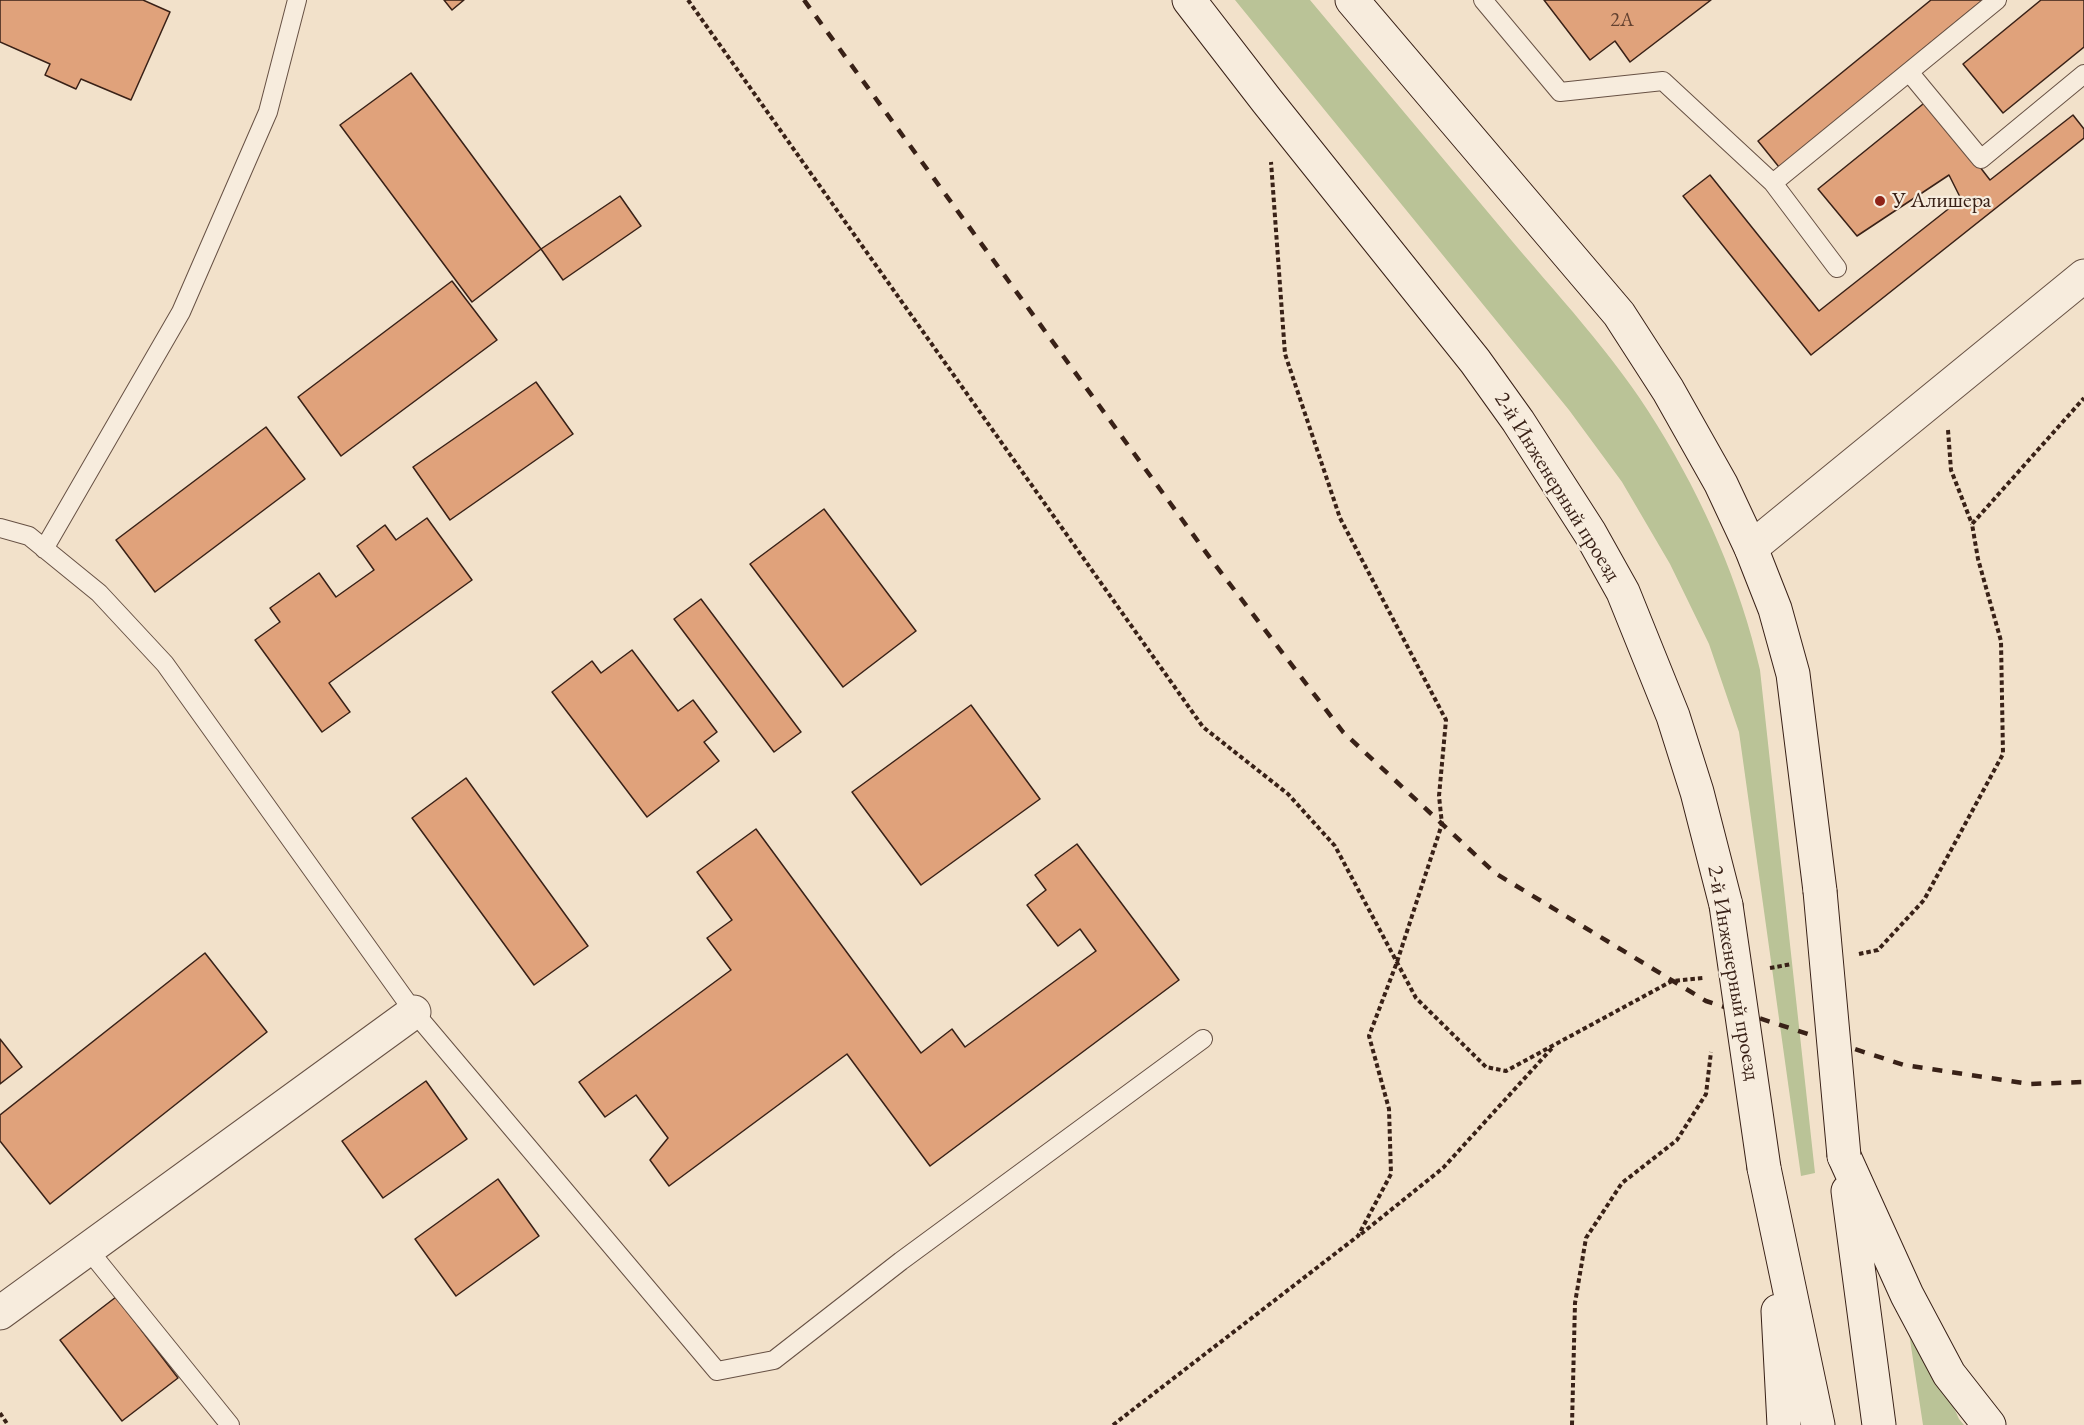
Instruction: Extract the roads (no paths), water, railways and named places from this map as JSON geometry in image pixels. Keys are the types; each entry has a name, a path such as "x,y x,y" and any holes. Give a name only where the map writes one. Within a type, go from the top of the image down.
{"main road":[{"name":"2-й Инженерный проезд","path":"1189,0 1475,361 1518,421 1590,533 1623,592 1673,716 1697,792 1726,905 1764,1168 1818,1425"},
{"path":"1352,0 1619,314 1668,390 1721,484 1751,548 1775,609 1793,674 1820,891 1844,1156 1879,1425"},
{"path":"1751,548 2084,276"},
{"path":"0,1313 414,1012"},
{"path":"1844,1156 1907,1295 1949,1374 1989,1425"},
{"path":"1783,1259 1777,1318 1784,1425"}],"lane":[{"path":"44,549 182,312 268,112 297,0"},
{"path":"1483,0 1560,92 1663,81 1773,183 1837,268"},
{"path":"1773,183 1997,0"},
{"path":"1909,72 1981,159 2084,74"},
{"path":"0,528 29,536 99,593 165,664 414,1012 717,1371 774,1360 902,1261 1203,1039"},
{"path":"87,1248 230,1425"}],"railway":[{"path":"804,0 1213,562 1343,732 1495,873 1706,1001 1904,1065 2030,1084 2084,1082"}],"place":[{"name":"У Алишера","path":"1880,201"}]}
